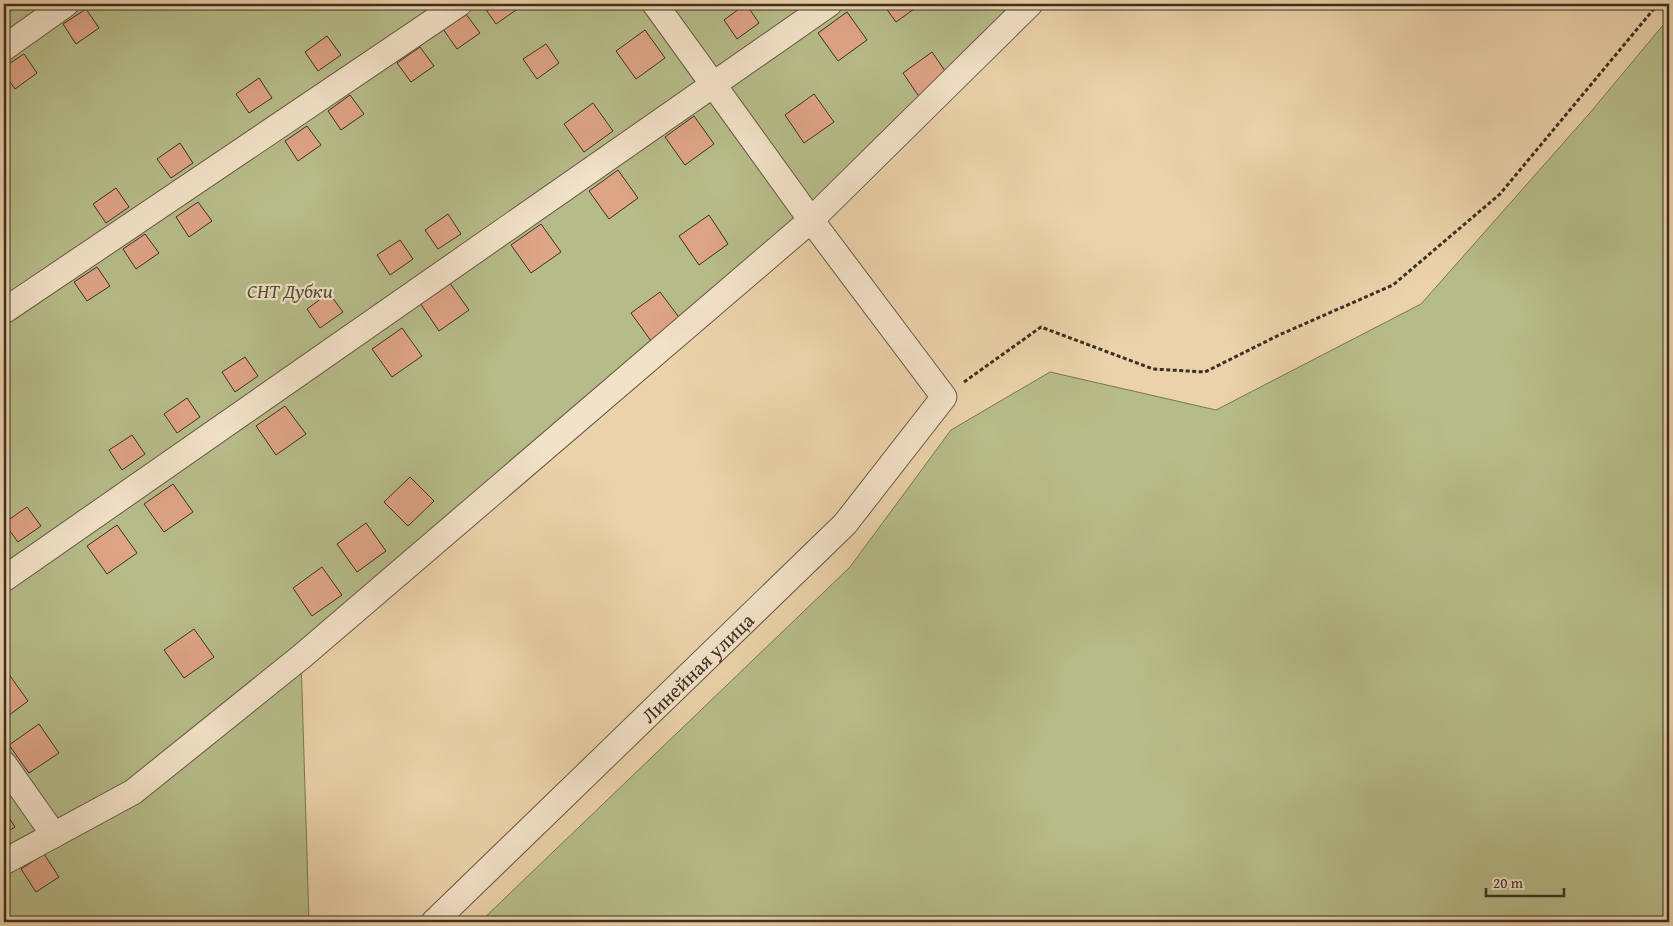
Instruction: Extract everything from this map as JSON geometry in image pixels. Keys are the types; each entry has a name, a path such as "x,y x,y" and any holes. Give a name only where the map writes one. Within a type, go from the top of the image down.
{"street":[{"path":"4,48 66,4"},
{"path":"4,311 459,4"},
{"path":"655,4 811,220 944,397"},
{"path":"4,579 829,4"},
{"path":"4,862 133,792 301,657 811,220 1030,4"},
{"name":"Линейная улица","path":"434,922 845,524 944,397"},
{"path":"4,764 54,835"}],"path":[{"path":"944,397 1041,327 1153,369 1205,372 1279,335 1393,285 1500,194 1658,4"}],"green space":[{"name":"СНТ Дубки","path":"4,4 1047,4 884,166 811,220 301,657 309,922 4,922"},
{"path":"1669,18 1669,922 480,922 850,567 951,430 1050,372 1216,410 1421,304 1589,114"}],"building":[{"path":"482,4 515,4 519,8 496,24"},
{"path":"746,4 759,23 737,39 724,20"},
{"path":"883,4 921,4 896,22"},
{"path":"86,9 99,28 76,44 63,24"},
{"path":"847,12 867,40 838,61 818,33"},
{"path":"466,14 480,33 457,49 443,29"},
{"path":"645,30 665,58 636,79 616,51"},
{"path":"327,36 341,55 318,71 305,52"},
{"path":"546,44 559,63 537,79 523,59"},
{"path":"420,47 434,66 411,82 397,63"},
{"path":"932,52 952,81 922,101 903,73"},
{"path":"24,54 37,73 15,89 4,73 4,67"},
{"path":"259,78 272,98 249,113 236,94"},
{"path":"814,94 834,122 804,143 785,115"},
{"path":"350,95 364,114 341,130 328,111"},
{"path":"593,103 613,131 584,152 564,124"},
{"path":"694,116 714,144 685,165 665,137"},
{"path":"307,126 321,145 298,161 285,141"},
{"path":"180,143 193,163 171,178 157,159"},
{"path":"618,170 638,198 609,219 589,191"},
{"path":"116,188 129,207 106,223 93,204"},
{"path":"198,202 212,221 189,237 176,217"},
{"path":"448,214 461,234 438,249 425,230"},
{"path":"709,215 728,244 699,265 679,236"},
{"path":"541,224 561,252 531,273 511,245"},
{"path":"145,234 159,253 136,269 123,249"},
{"path":"400,240 413,259 390,275 377,255"},
{"path":"97,267 110,286 87,301 74,282"},
{"path":"449,282 469,310 439,331 420,303"},
{"path":"660,292 681,320 651,341 631,313"},
{"path":"329,293 343,312 320,328 307,309"},
{"path":"402,328 422,356 392,377 372,349"},
{"path":"245,357 258,376 235,392 222,372"},
{"path":"187,398 200,417 177,433 164,414"},
{"path":"285,406 306,434 276,455 256,426"},
{"path":"132,435 145,454 122,470 109,450"},
{"path":"410,477 434,501 408,526 384,502"},
{"path":"173,484 193,512 164,532 144,504"},
{"path":"27,507 41,526 18,542 4,523"},
{"path":"366,523 386,551 357,572 337,544"},
{"path":"117,525 137,553 107,574 87,546"},
{"path":"322,567 342,595 312,616 293,588"},
{"path":"194,629 214,657 184,678 164,650"},
{"path":"8,673 28,701 4,719 4,676"},
{"path":"39,724 59,753 29,773 9,745"},
{"path":"4,810 15,827 4,834"},
{"path":"44,854 59,877 36,892 21,869"}]}
